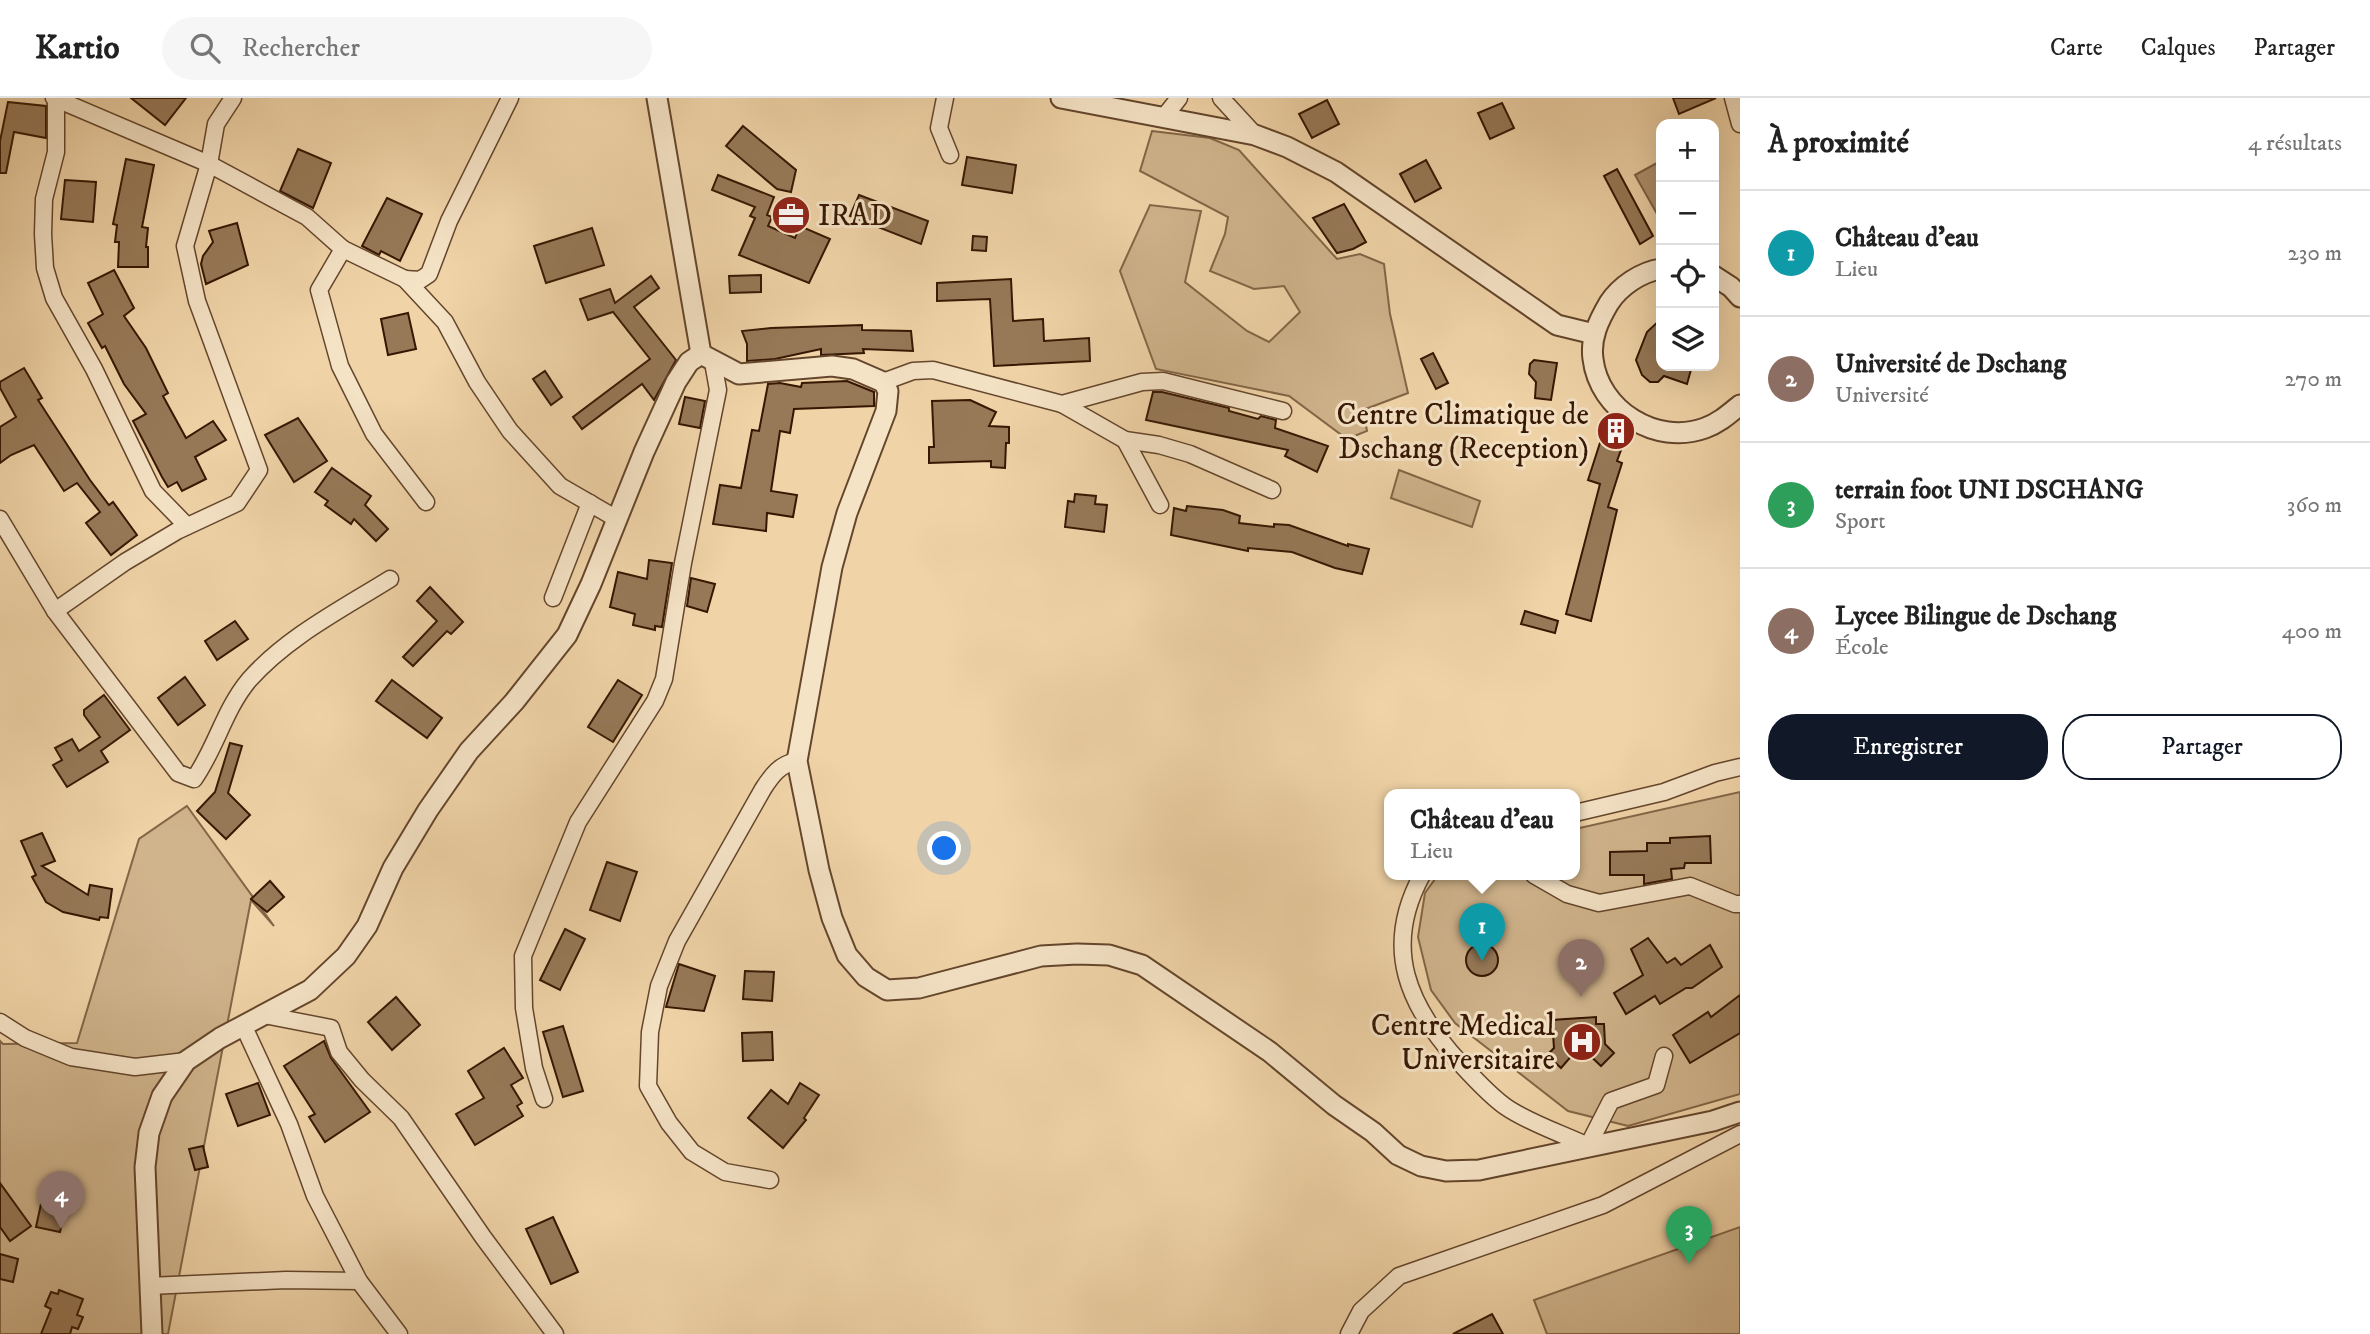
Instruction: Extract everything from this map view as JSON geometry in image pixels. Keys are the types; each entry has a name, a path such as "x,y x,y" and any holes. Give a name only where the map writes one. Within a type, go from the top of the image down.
{"street":[{"path":"55,611 125,562 187,526 237,503 260,470 197,301 186,246 209,164 216,124 233,98"},
{"path":"405,279 420,280 429,274 449,221 510,98"},
{"path":"544,1098 536,1076 524,1008 523,956 578,822 654,702 664,679 682,563 718,390 707,358 657,98"},
{"path":"945,98 939,128 950,155"},
{"path":"1061,98 1255,135 1287,147 1336,173 1558,325 1594,334"},
{"path":"1164,117 1179,98"},
{"path":"1221,98 1255,135"},
{"path":"1733,98 1740,124"},
{"path":"187,526 153,491 94,369 54,298 45,268 43,234 44,199 56,152 55,99 209,164 307,217 343,249 405,279 445,322 477,382 510,431 561,486 617,519"},
{"path":"343,249 318,290 340,366 374,434 426,502"},
{"path":"1656,270 1649,271 1614,295 1594,334 1592,357 1597,377 1608,396 1622,413 1661,432 1704,429 1738,408"},
{"path":"1719,279 1740,297"},
{"path":"152,1334 145,1167 149,1133 162,1096 186,1061 220,1038 310,990 346,956 367,926 393,868 428,810 469,751 536,676 567,635 676,382 689,362 707,358 739,374 832,366 853,369 883,382 888,391 886,411 847,513 832,567 797,761 819,870 832,918 847,955 866,977 887,990 919,988 1041,956 1109,955 1142,965 1270,1052 1334,1105 1373,1132 1398,1155 1421,1166 1446,1171 1479,1170 1713,1121 1740,1112"},
{"path":"883,382 913,370 933,370 1062,404 1125,440 1190,453 1272,491"},
{"path":"1062,404 1142,382 1163,382 1283,411"},
{"path":"1125,440 1160,505"},
{"path":"553,598 590,503"},
{"path":"0,519 55,611 178,773 194,779 208,760 226,715 249,681 289,644 390,579"},
{"path":"770,1180 725,1172 692,1152 669,1123 648,1086 650,1032 659,986 677,941 763,789 774,773 789,762 797,761"},
{"path":"1580,812 1664,792 1740,767"},
{"path":"1419,880 1402,926 1404,971 1419,1011 1440,1042 1473,1077 1507,1107 1588,1146"},
{"path":"1543,880 1567,894 1599,903 1690,886 1740,904"},
{"path":"264,1015 331,1028 339,1052 362,1080 401,1118 483,1237 555,1334"},
{"path":"0,1022 24,1038 71,1057 135,1067 186,1061"},
{"path":"244,1027 289,1124 315,1196 359,1281 399,1334"},
{"path":"1588,1146 1611,1101 1656,1085 1664,1056"},
{"path":"1349,1334 1361,1311 1399,1276 1603,1205 1740,1134"},
{"path":"149,1286 286,1280 359,1281"}],"shaded area":[{"path":"1152,131 1210,138 1239,150 1337,259 1360,254 1384,264 1390,314 1408,393 1363,410 1367,431 1347,439 1289,396 1156,369 1120,271 1150,205 1201,211 1185,282 1247,331 1269,342 1300,312 1284,286 1254,289 1210,271 1225,234 1228,217 1140,171"},
{"path":"1656,164 1656,212 1635,175"},
{"path":"1399,470 1480,501 1472,527 1391,498"},
{"path":"1740,792 1740,1094 1628,1126 1568,1111 1455,1023 1431,990 1418,937 1425,893 1434,880 1580,880 1580,828"},
{"path":"187,806 274,926 251,900 168,1334 0,1334 0,1041 3,1044 77,1043 139,839"},
{"path":"1740,1227 1740,1334 1547,1334 1534,1300"}],"building":[{"path":"131,98 186,98 165,125"},
{"path":"1673,98 1716,98 1679,114"},
{"path":"1327,100 1339,124 1312,138 1299,114"},
{"path":"8,102 46,106 46,138 14,132 6,173 0,173 0,141"},
{"path":"1502,103 1514,128 1490,139 1478,113"},
{"path":"743,126 796,170 791,192 777,189 726,146"},
{"path":"298,149 331,163 313,208 280,191"},
{"path":"967,157 1016,165 1012,193 962,185"},
{"path":"126,159 154,165 142,227 148,228 148,267 118,267 119,242 115,242 117,225 113,224"},
{"path":"1426,160 1441,188 1415,202 1400,174"},
{"path":"1617,169 1653,236 1640,244 1604,176"},
{"path":"718,175 774,197 767,215 772,217 768,226 795,238 800,226 830,239 809,283 739,255 755,218 750,216 755,207 712,190"},
{"path":"65,180 96,182 93,222 61,219"},
{"path":"859,195 928,221 921,244 850,216"},
{"path":"387,198 422,214 400,261 381,251 379,255 362,246"},
{"path":"1344,204 1366,242 1337,253 1313,218"},
{"path":"237,223 248,265 206,284 201,264 213,242 209,231"},
{"path":"592,228 604,265 546,283 534,246"},
{"path":"973,236 987,237 986,251 972,250"},
{"path":"114,270 134,308 124,316 146,348 168,393 163,396 186,438 213,421 226,440 195,457 206,479 182,491 177,482 168,487 162,477 133,421 146,414 124,384 105,346 102,348 88,323 103,314 88,283"},
{"path":"761,275 761,292 730,293 729,276"},
{"path":"651,276 659,288 634,307 676,360 654,400 642,384 582,429 573,417 650,359 613,312 588,320 580,299 610,289 615,303"},
{"path":"1011,279 1013,321 1043,319 1044,341 1089,338 1090,361 994,366 990,299 937,301 937,283"},
{"path":"408,313 416,349 388,355 381,319"},
{"path":"1656,324 1656,371 1691,371 1687,384 1664,376 1658,382 1650,382 1642,375 1636,360 1647,332"},
{"path":"862,325 862,330 911,331 913,351 863,349 864,353 821,355 821,349 775,359 747,361 747,344 742,331"},
{"path":"1433,353 1448,383 1436,389 1421,359"},
{"path":"1534,360 1557,363 1551,400 1535,398 1536,382 1529,374 1530,364"},
{"path":"24,368 42,398 38,400 90,480 109,505 113,502 137,535 111,555 86,523 100,512 77,483 64,491 34,445 0,463 0,427 16,417 0,388 0,382"},
{"path":"545,371 562,397 551,405 533,379"},
{"path":"847,381 874,392 874,406 794,409 790,433 780,431 771,491 797,495 793,517 767,513 766,531 713,524 720,485 741,488 752,430 759,431 768,384 801,387 802,383"},
{"path":"1153,392 1229,408 1229,411 1258,419 1261,416 1276,420 1275,428 1328,446 1317,472 1285,456 1288,450 1146,420"},
{"path":"685,397 705,401 700,428 679,424"},
{"path":"970,400 996,412 989,426 1009,427 1005,468 991,467 991,461 929,463 929,447 934,447 932,401"},
{"path":"298,418 327,461 294,482 265,435"},
{"path":"1608,418 1628,431 1617,461 1622,463 1608,507 1617,510 1591,621 1566,614 1600,484 1588,480"},
{"path":"332,468 371,496 365,505 388,529 376,541 354,519 351,524 325,505 328,501 315,492"},
{"path":"1075,494 1096,496 1095,504 1107,505 1104,532 1065,527 1068,501 1074,502"},
{"path":"1187,506 1223,510 1240,516 1239,523 1274,527 1274,524 1289,525 1348,546 1369,549 1362,574 1335,568 1292,552 1248,548 1248,551 1171,535 1174,508 1186,511"},
{"path":"649,560 672,563 662,627 655,626 655,630 633,625 635,614 610,607 618,572 647,579"},
{"path":"691,578 715,584 707,612 687,606"},
{"path":"430,587 463,622 451,634 447,631 413,666 403,657 437,621 417,601"},
{"path":"1525,611 1558,621 1555,633 1521,624"},
{"path":"235,621 248,639 217,660 205,641"},
{"path":"185,677 205,705 178,725 158,698"},
{"path":"392,680 442,718 427,738 376,701"},
{"path":"618,680 642,695 613,742 588,727"},
{"path":"104,695 130,730 101,751 108,762 67,787 53,765 62,760 55,748 72,739 79,751 100,737 84,715 84,710"},
{"path":"230,743 242,746 228,793 250,815 226,839 197,811 215,792"},
{"path":"42,833 55,861 42,866 88,895 90,885 112,889 108,918 100,917 99,920 63,912 46,902 32,877 36,875 21,841"},
{"path":"1710,836 1711,863 1685,863 1684,868 1671,869 1672,879 1644,884 1644,875 1610,875 1610,852 1647,851 1647,843 1670,843 1670,838"},
{"path":"607,862 637,872 620,921 590,910"},
{"path":"270,881 284,897 267,912 251,899"},
{"path":"565,929 585,939 560,990 540,980"},
{"path":"1648,938 1667,963 1675,958 1681,965 1710,945 1722,967 1692,988 1686,988 1660,1004 1655,996 1626,1014 1614,993 1643,975 1631,949"},
{"path":"1482,944 1493,949 1498,960 1493,971 1482,976 1471,971 1466,960 1471,949"},
{"path":"679,964 715,976 704,1011 666,1007"},
{"path":"745,971 774,972 772,1001 743,999"},
{"path":"1740,995 1740,1033 1690,1063 1673,1035 1708,1012 1711,1017"},
{"path":"396,997 420,1025 392,1050 368,1022"},
{"name":"Centre Medical Universitaire","path":"1596,1017 1596,1024 1604,1024 1605,1044 1614,1053 1601,1066 1580,1046 1561,1068 1547,1055 1554,1048 1552,1020"},
{"path":"563,1026 583,1091 563,1097 543,1032"},
{"path":"772,1032 773,1060 743,1061 742,1033"},
{"path":"324,1041 331,1058 370,1112 325,1142 309,1117 315,1114 284,1066"},
{"path":"504,1048 523,1078 511,1085 522,1103 517,1106 523,1116 475,1145 456,1114 484,1098 468,1071"},
{"path":"258,1083 270,1115 238,1126 226,1094"},
{"path":"800,1083 819,1095 804,1118 806,1120 783,1148 748,1118 771,1090 788,1104"},
{"path":"203,1146 208,1167 195,1170 189,1149"},
{"path":"0,1183 31,1226 10,1241 0,1227"},
{"path":"41,1204 65,1210 60,1232 36,1227"},
{"path":"553,1217 578,1272 551,1284 526,1229"},
{"path":"0,1254 18,1259 13,1282 0,1279"},
{"path":"59,1290 83,1299 77,1315 83,1317 78,1329 72,1327 70,1334 41,1334 51,1309 45,1306 51,1292 58,1294"},
{"path":"1492,1314 1503,1334 1453,1334"}],"place":[{"name":"IRAD","path":"791,215"},
{"name":"Centre Climatique de Dschang (Reception)","path":"1616,431"},
{"name":"Château d'eau","path":"1482,961"},
{"name":"Université de Dschang","path":"1581,997"},
{"name":"Centre Medical Universitaire","path":"1582,1042"},
{"name":"Lycee Bilingue de Dschang","path":"61,1229"},
{"name":"terrain foot UNI DSCHANG","path":"1689,1264"}]}
